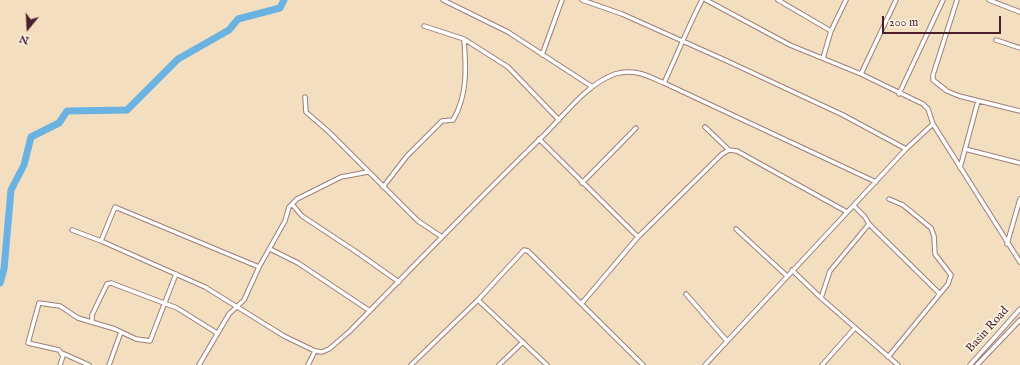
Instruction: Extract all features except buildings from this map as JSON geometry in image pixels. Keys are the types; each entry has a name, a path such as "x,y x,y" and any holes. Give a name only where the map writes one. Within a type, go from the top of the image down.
{"street":[{"path":"443,0 508,32 591,86"},
{"path":"542,55 562,0"},
{"path":"582,0 622,14 684,41 843,116 906,149"},
{"path":"664,83 684,41 689,25 702,0"},
{"path":"706,0 790,44 861,74 899,94 923,104 928,109 933,124 960,168 1007,244 1020,262"},
{"path":"778,0 832,31"},
{"path":"823,58 832,31 846,0"},
{"path":"899,94 943,0"},
{"path":"957,0 933,75 933,80 947,91 978,101 1020,111"},
{"path":"989,0 1020,12"},
{"path":"861,74 894,1"},
{"path":"424,26 464,39 508,67 559,120"},
{"path":"383,187 407,156 442,121 453,120 461,107 466,70 464,39"},
{"path":"996,40 1020,48"},
{"path":"72,230 83,236 101,241 205,287 284,336 315,351 322,352 329,350 370,311 591,86 615,74 625,72 640,73 876,182"},
{"path":"305,97 306,112 329,132 418,221 442,237"},
{"path":"960,168 978,101"},
{"path":"704,365 906,149 933,124"},
{"path":"705,127 729,150 737,151 847,212"},
{"path":"582,182 636,128"},
{"path":"539,139 638,237"},
{"path":"965,149 1020,163"},
{"path":"582,303 638,237 722,154 729,150"},
{"path":"199,365 229,314 244,300 258,267 270,249 292,204 297,199 341,177 368,172"},
{"path":"888,357 939,293 948,284 951,275 935,254 934,236 931,228 903,205 889,199"},
{"path":"1007,244 1020,199"},
{"path":"292,204 302,216 399,282"},
{"path":"854,206 865,217 869,224 939,293"},
{"path":"101,241 115,208 258,267"},
{"path":"821,298 830,271 869,224"},
{"path":"736,229 787,276"},
{"path":"270,249 298,263 370,311"},
{"path":"411,365 478,300 524,250 528,251 582,303 643,365"},
{"path":"792,270 854,329 898,365"},
{"path":"89,365 59,350 28,343 39,303 60,306 78,318 92,321 136,338 150,341 176,274"},
{"path":"92,321 92,315 107,284 110,283 165,303 217,333"},
{"path":"686,294 727,340"},
{"path":"478,300 547,365"},
{"name":"Basin Road","path":"970,365 1020,309"},
{"name":"Basin Road","path":"977,365 1020,320"},
{"path":"822,365 854,329"},
{"path":"109,365 121,332"},
{"path":"500,365 523,342"},
{"path":"310,364 315,351"},
{"path":"60,365 62,352"}],"waterway":[{"path":"0,283 4,269 11,190 24,165 31,137 59,123 67,111 127,110 178,59 229,30 238,19 280,8 284,0"}]}
